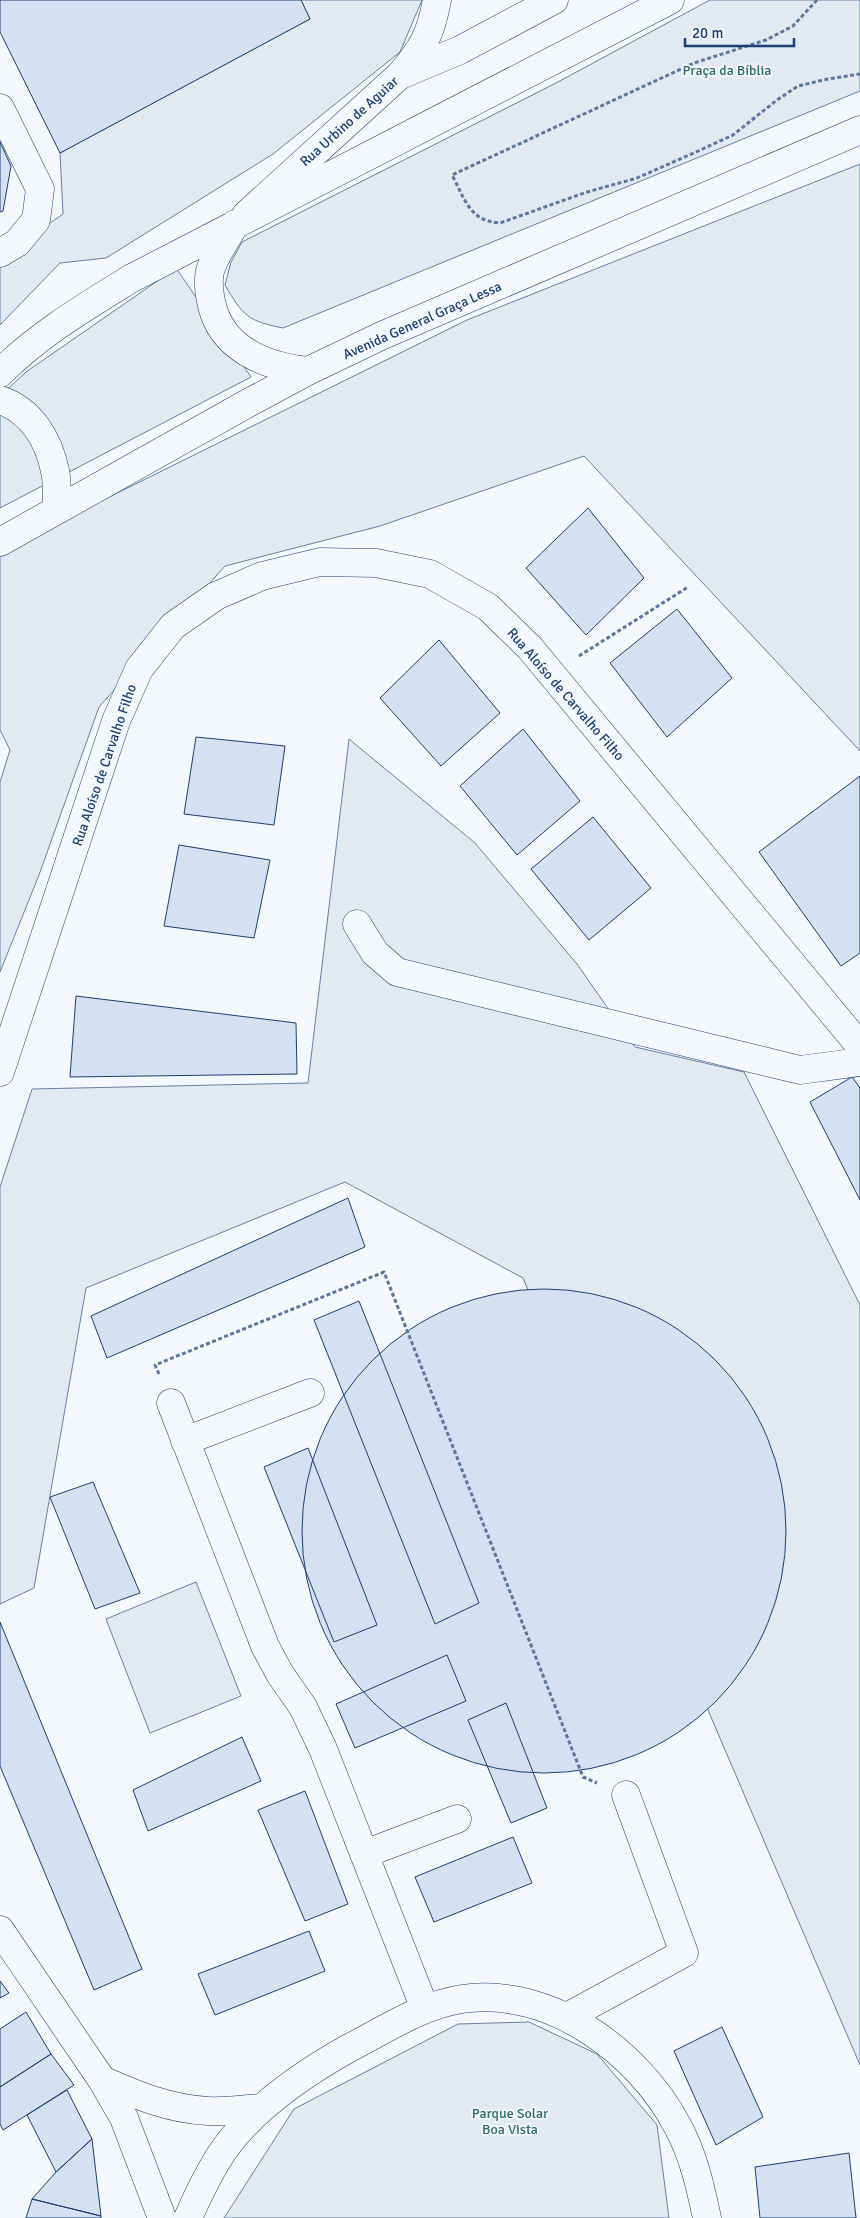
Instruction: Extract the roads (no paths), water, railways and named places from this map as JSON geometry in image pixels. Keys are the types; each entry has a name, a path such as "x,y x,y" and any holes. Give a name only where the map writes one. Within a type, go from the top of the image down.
{"street":[{"name":"Rua Urbino de Aguiar","path":"235,224 400,75 418,54 433,25 437,0"},
{"path":"500,28 504,0"},
{"path":"400,75 460,50 554,0"},
{"path":"0,373 17,356 59,323 132,278 670,0"},
{"path":"0,108 40,188 36,220 17,243 0,253"},
{"name":"Avenida General Graça Lessa","path":"0,542 308,371 380,336 860,130"},
{"path":"235,224 210,272 209,293 214,316 230,340 252,355 274,365 308,371"},
{"path":"0,400 14,404 32,420 47,444 56,472 57,510"},
{"name":"Rua Aloíso de Carvalho Filho","path":"0,1072 116,721 138,668 173,626 216,596 262,576 320,562 376,563 430,574 488,607 530,648 860,1046"},
{"path":"357,924 375,953 397,972 800,1070 860,1062"},
{"path":"185,1441 310,1392"},
{"path":"171,1402 265,1646 280,1674 307,1716 323,1749 425,2009"},
{"path":"567,2017 684,1953 626,1795"},
{"path":"364,1854 456,1819"},
{"path":"0,1930 102,2080 124,2118 162,2218"},
{"path":"188,2218 202,2186 224,2150 262,2108 330,2059 425,2009 462,1999 500,1998 533,2005 567,2017 613,2048 650,2082 677,2125 698,2172 706,2218"},
{"path":"102,2080 142,2098 181,2108 210,2112 262,2108"}],"park label":[{"name":"Praça da Bíblia","path":"727,70"},
{"name":"Parque Solar Boa Vista","path":"510,2122"}]}
